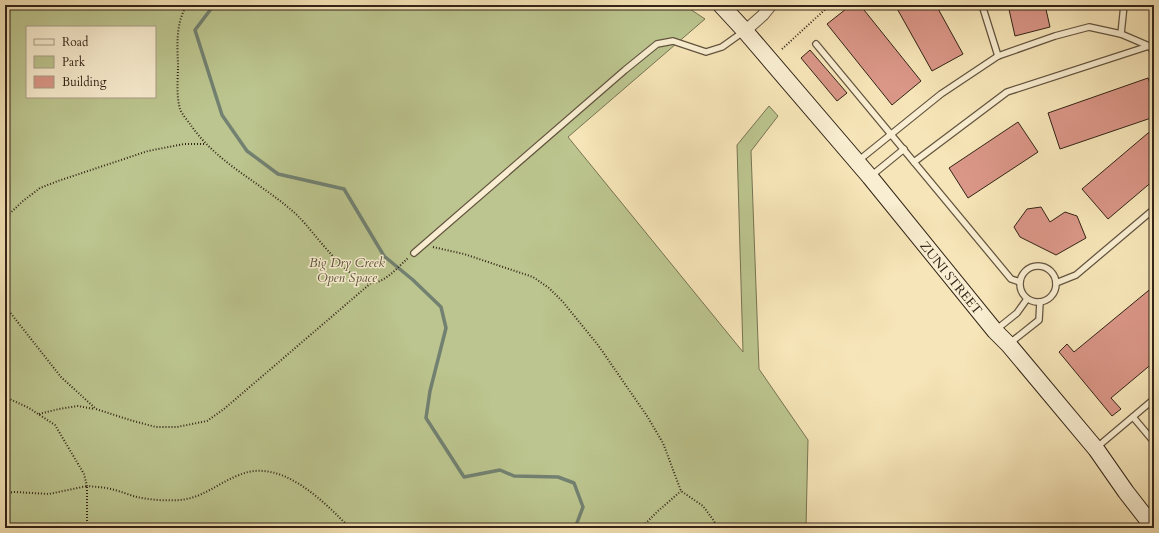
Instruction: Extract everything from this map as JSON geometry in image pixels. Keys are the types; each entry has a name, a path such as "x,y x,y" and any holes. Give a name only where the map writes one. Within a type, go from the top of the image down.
{"main road":[{"name":"ZUNI STREET","path":"721,5 870,177 995,331 1009,345 1096,449 1126,492 1154,528"}],"street":[{"path":"745,31 763,15 771,5"}],"lane":[{"path":"982,5 998,56"},
{"path":"1121,34 1124,5"},
{"path":"856,162 941,94 998,56 1055,36 1089,27 1121,34 1149,46 1154,52"},
{"path":"414,253 613,80 657,44 673,41 706,52 722,47 745,31"},
{"path":"816,44 1011,279 1020,282"},
{"path":"914,162 1007,92 1149,46"},
{"path":"870,177 904,149"},
{"path":"1056,283 1076,275 1154,209"},
{"path":"1037,266 1049,270 1053,274 1056,283 1051,297 1046,301 1040,302 1027,299 1020,288 1022,276 1026,271 1037,266"},
{"path":"995,331 1018,313 1027,299"},
{"path":"1009,345 1039,320 1040,302"},
{"path":"1096,449 1154,399"},
{"path":"1133,417 1154,442"}],"path":[{"path":"187,5 182,16 178,35 179,97 181,110 193,129 206,144 237,171 287,206 307,224 345,270 358,279 370,283"},
{"path":"782,49 830,5"},
{"path":"5,218 40,188 58,181 148,152 184,144 206,144"},
{"path":"39,414 78,406 96,409 133,421 156,426 177,428 206,421 224,410 370,283 381,280 414,253 430,246 464,254 533,278 549,288 563,302 598,345 647,416 663,442 681,491 703,506 714,521 717,528"},
{"path":"5,306 61,378 96,409"},
{"path":"5,397 29,408 55,425 63,437 84,474 87,486 87,528"},
{"path":"5,493 15,492 49,494 87,486 111,489 137,497 159,500 181,500 205,494 239,475 260,470 279,474 294,481 326,505 350,528"},
{"path":"641,528 681,491"}],"green space":[{"name":"Big Dry Creek Open Space","path":"5,5 684,5 705,19 568,137 743,352 737,145 769,106 778,116 751,151 759,369 808,440 806,528 5,528"}],"building":[{"path":"851,5 860,5 921,81 892,105 827,24"},
{"path":"895,5 936,5 963,54 932,71"},
{"path":"1008,5 1045,5 1050,27 1015,36"},
{"path":"810,50 847,93 837,101 801,58"},
{"path":"1148,78 1154,95 1154,117 1060,149 1048,113"},
{"path":"1018,122 1038,152 968,198 949,168"},
{"path":"1154,128 1154,180 1108,219 1082,189"},
{"path":"1041,207 1050,222 1065,212 1077,216 1086,238 1056,255 1020,237 1014,227 1027,209"},
{"path":"1154,286 1154,362 1111,398 1121,409 1112,416 1059,352 1067,344 1074,352"}],"waterway":[{"path":"214,5 195,30 222,115 247,151 278,174 344,189 384,256 413,280 441,307 446,328 430,391 426,418 464,477 500,470 514,476 558,477 574,483 583,507 575,528"}]}
